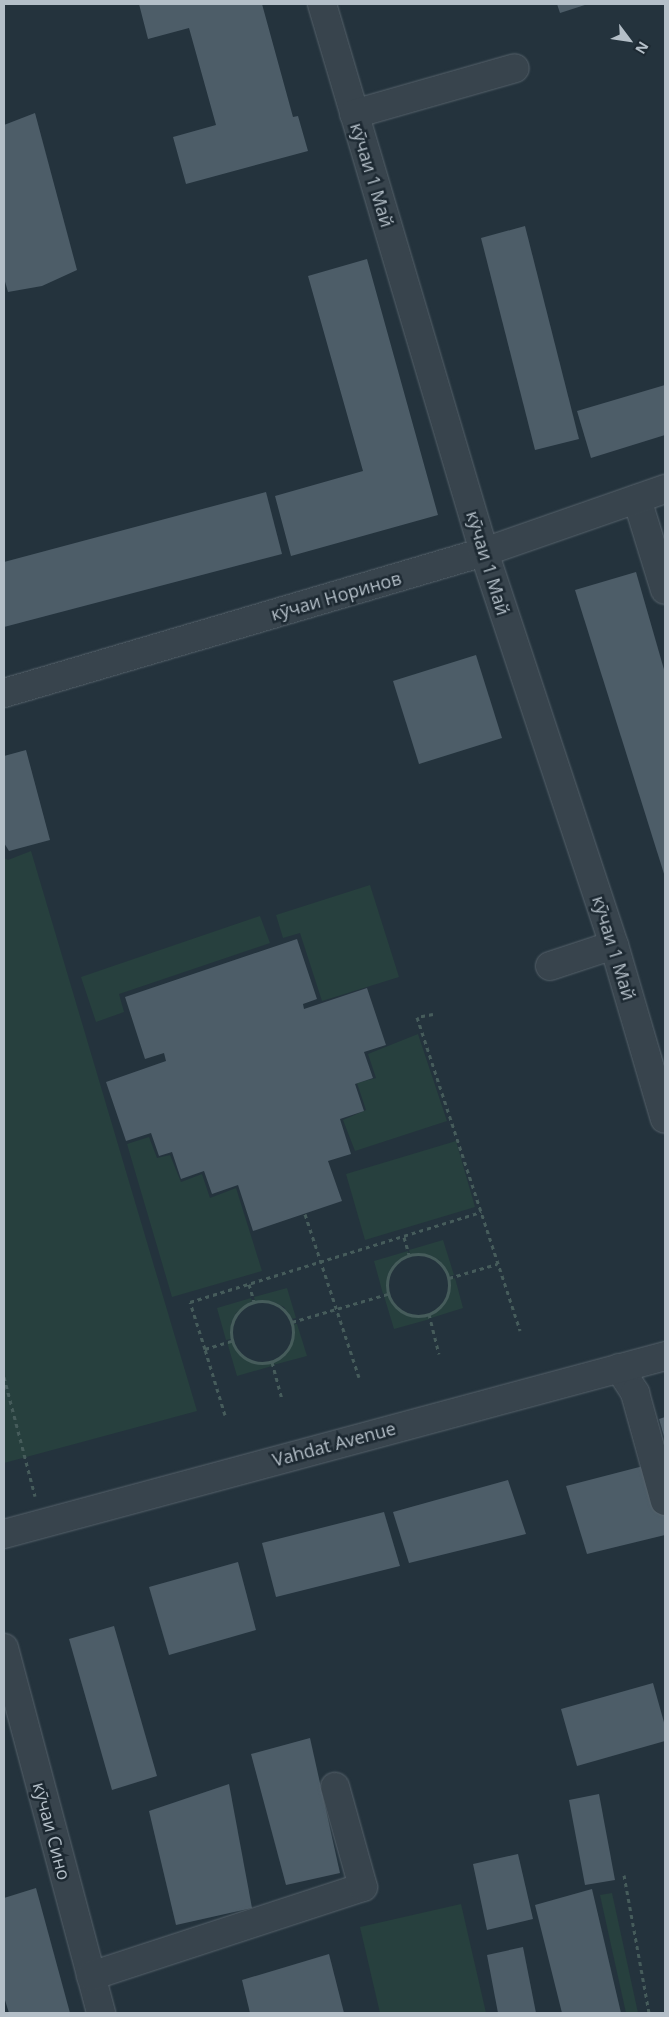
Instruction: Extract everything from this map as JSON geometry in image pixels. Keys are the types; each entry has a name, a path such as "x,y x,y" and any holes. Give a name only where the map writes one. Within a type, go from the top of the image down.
{"street":[{"name":"кӯчаи 1 Май","path":"322,4 484,552 614,945 665,1119"},
{"path":"354,114 514,68"},
{"name":"кӯчаи Норинов","path":"4,693 484,552 665,489"},
{"path":"637,499 665,590"},
{"path":"550,966 614,945"},
{"name":"Vahdat Avenue","path":"4,1534 665,1356"},
{"path":"619,1368 635,1393 665,1501"},
{"name":"кӯчаи Сино","path":"4,1648 101,2013"},
{"path":"91,1976 363,1887 334,1787"}],"path":[{"path":"433,1014 417,1017 520,1331"},
{"path":"224,1415 190,1302 322,1263 481,1212"},
{"path":"304,1214 359,1377"},
{"path":"404,1237 410,1255"},
{"path":"420,1254 439,1261 449,1278 447,1299 429,1314 412,1316 402,1312 388,1294 388,1281 393,1267 410,1255 420,1254"},
{"path":"449,1278 497,1264"},
{"path":"249,1284 254,1302"},
{"path":"292,1322 388,1294"},
{"path":"254,1302 274,1302 283,1308 292,1322 291,1346 284,1354 272,1362 256,1363 246,1359 238,1353 232,1341 232,1323 236,1314 254,1302"},
{"path":"429,1314 439,1354"},
{"path":"205,1349 232,1341"},
{"path":"272,1362 282,1399"},
{"path":"4,1377 42,1523"},
{"path":"624,1875 649,2013"}],"green space":[{"path":"31,851 197,1411 4,1463 4,858 8,860"},
{"path":"370,885 399,977 322,1001 300,933 283,938 276,915"},
{"path":"260,916 270,943 119,994 124,1012 96,1022 81,977"},
{"path":"418,1034 447,1121 355,1151 343,1120 366,1110 357,1083 376,1078 368,1054"},
{"path":"149,1137 157,1158 170,1155 181,1182 202,1174 210,1198 236,1188 262,1271 172,1297 127,1144"},
{"path":"456,1141 475,1207 365,1240 346,1174"},
{"path":"443,1240 454,1275 449,1276 439,1260 430,1255 410,1254 409,1250"},
{"path":"408,1251 409,1254 392,1266 387,1276 387,1293 383,1294 374,1261"},
{"path":"455,1278 463,1308 431,1318 430,1315 447,1299 450,1279"},
{"path":"287,1288 296,1318 292,1319 284,1307 274,1302 255,1301 254,1297"},
{"path":"388,1295 402,1313 412,1317 429,1315 430,1319 394,1329 384,1296"},
{"path":"251,1298 252,1301 236,1313 231,1323 231,1339 226,1340 217,1308"},
{"path":"294,1324 297,1324 307,1356 273,1365 272,1362 285,1355 291,1346"},
{"path":"227,1342 232,1342 246,1360 256,1364 271,1363 272,1366 237,1376"},
{"path":"612,1893 638,2013 626,2013 600,1895"},
{"path":"461,1904 486,2013 380,2013 360,1927"}],"building":[{"path":"139,4 262,4 293,117 298,116 308,151 186,184 173,137 216,125 189,28 148,39"},
{"path":"557,4 588,4 560,13"},
{"path":"35,113 77,270 42,286 8,292 4,278 4,125"},
{"path":"525,226 579,439 535,450 481,238"},
{"path":"367,259 438,515 291,556 275,496 363,471 308,276"},
{"path":"665,385 665,435 591,458 577,411"},
{"path":"266,492 282,554 4,627 4,562"},
{"path":"636,572 665,673 665,877 575,590"},
{"path":"476,655 502,738 419,764 393,681"},
{"path":"26,750 50,840 9,851 4,843 4,756"},
{"path":"297,939 317,999 303,1004 304,1009 367,988 386,1045 364,1052 373,1078 355,1084 364,1111 340,1119 351,1154 328,1161 342,1201 253,1231 238,1185 212,1194 204,1171 181,1179 172,1152 159,1156 151,1133 126,1141 106,1082 166,1061 164,1053 145,1059 125,997"},
{"path":"665,1417 665,1440 659,1419"},
{"path":"651,1464 665,1517 665,1535 587,1554 566,1486"},
{"path":"508,1480 526,1534 409,1563 393,1512"},
{"path":"384,1512 400,1566 276,1597 262,1543"},
{"path":"238,1562 256,1630 169,1655 149,1587"},
{"path":"114,1626 157,1776 112,1790 69,1639"},
{"path":"653,1683 665,1726 665,1741 577,1766 561,1709"},
{"path":"310,1738 340,1873 286,1885 251,1754"},
{"path":"229,1784 252,1908 176,1925 149,1811"},
{"path":"599,1794 615,1880 585,1885 569,1800"},
{"path":"518,1854 533,1919 487,1930 473,1864"},
{"path":"36,1888 70,2013 9,2013 4,1997 4,1898"},
{"path":"592,1889 621,2013 562,2013 535,1905"},
{"path":"523,1947 536,2013 498,2013 487,1955"},
{"path":"329,1954 344,2013 250,2013 242,1980"}]}
